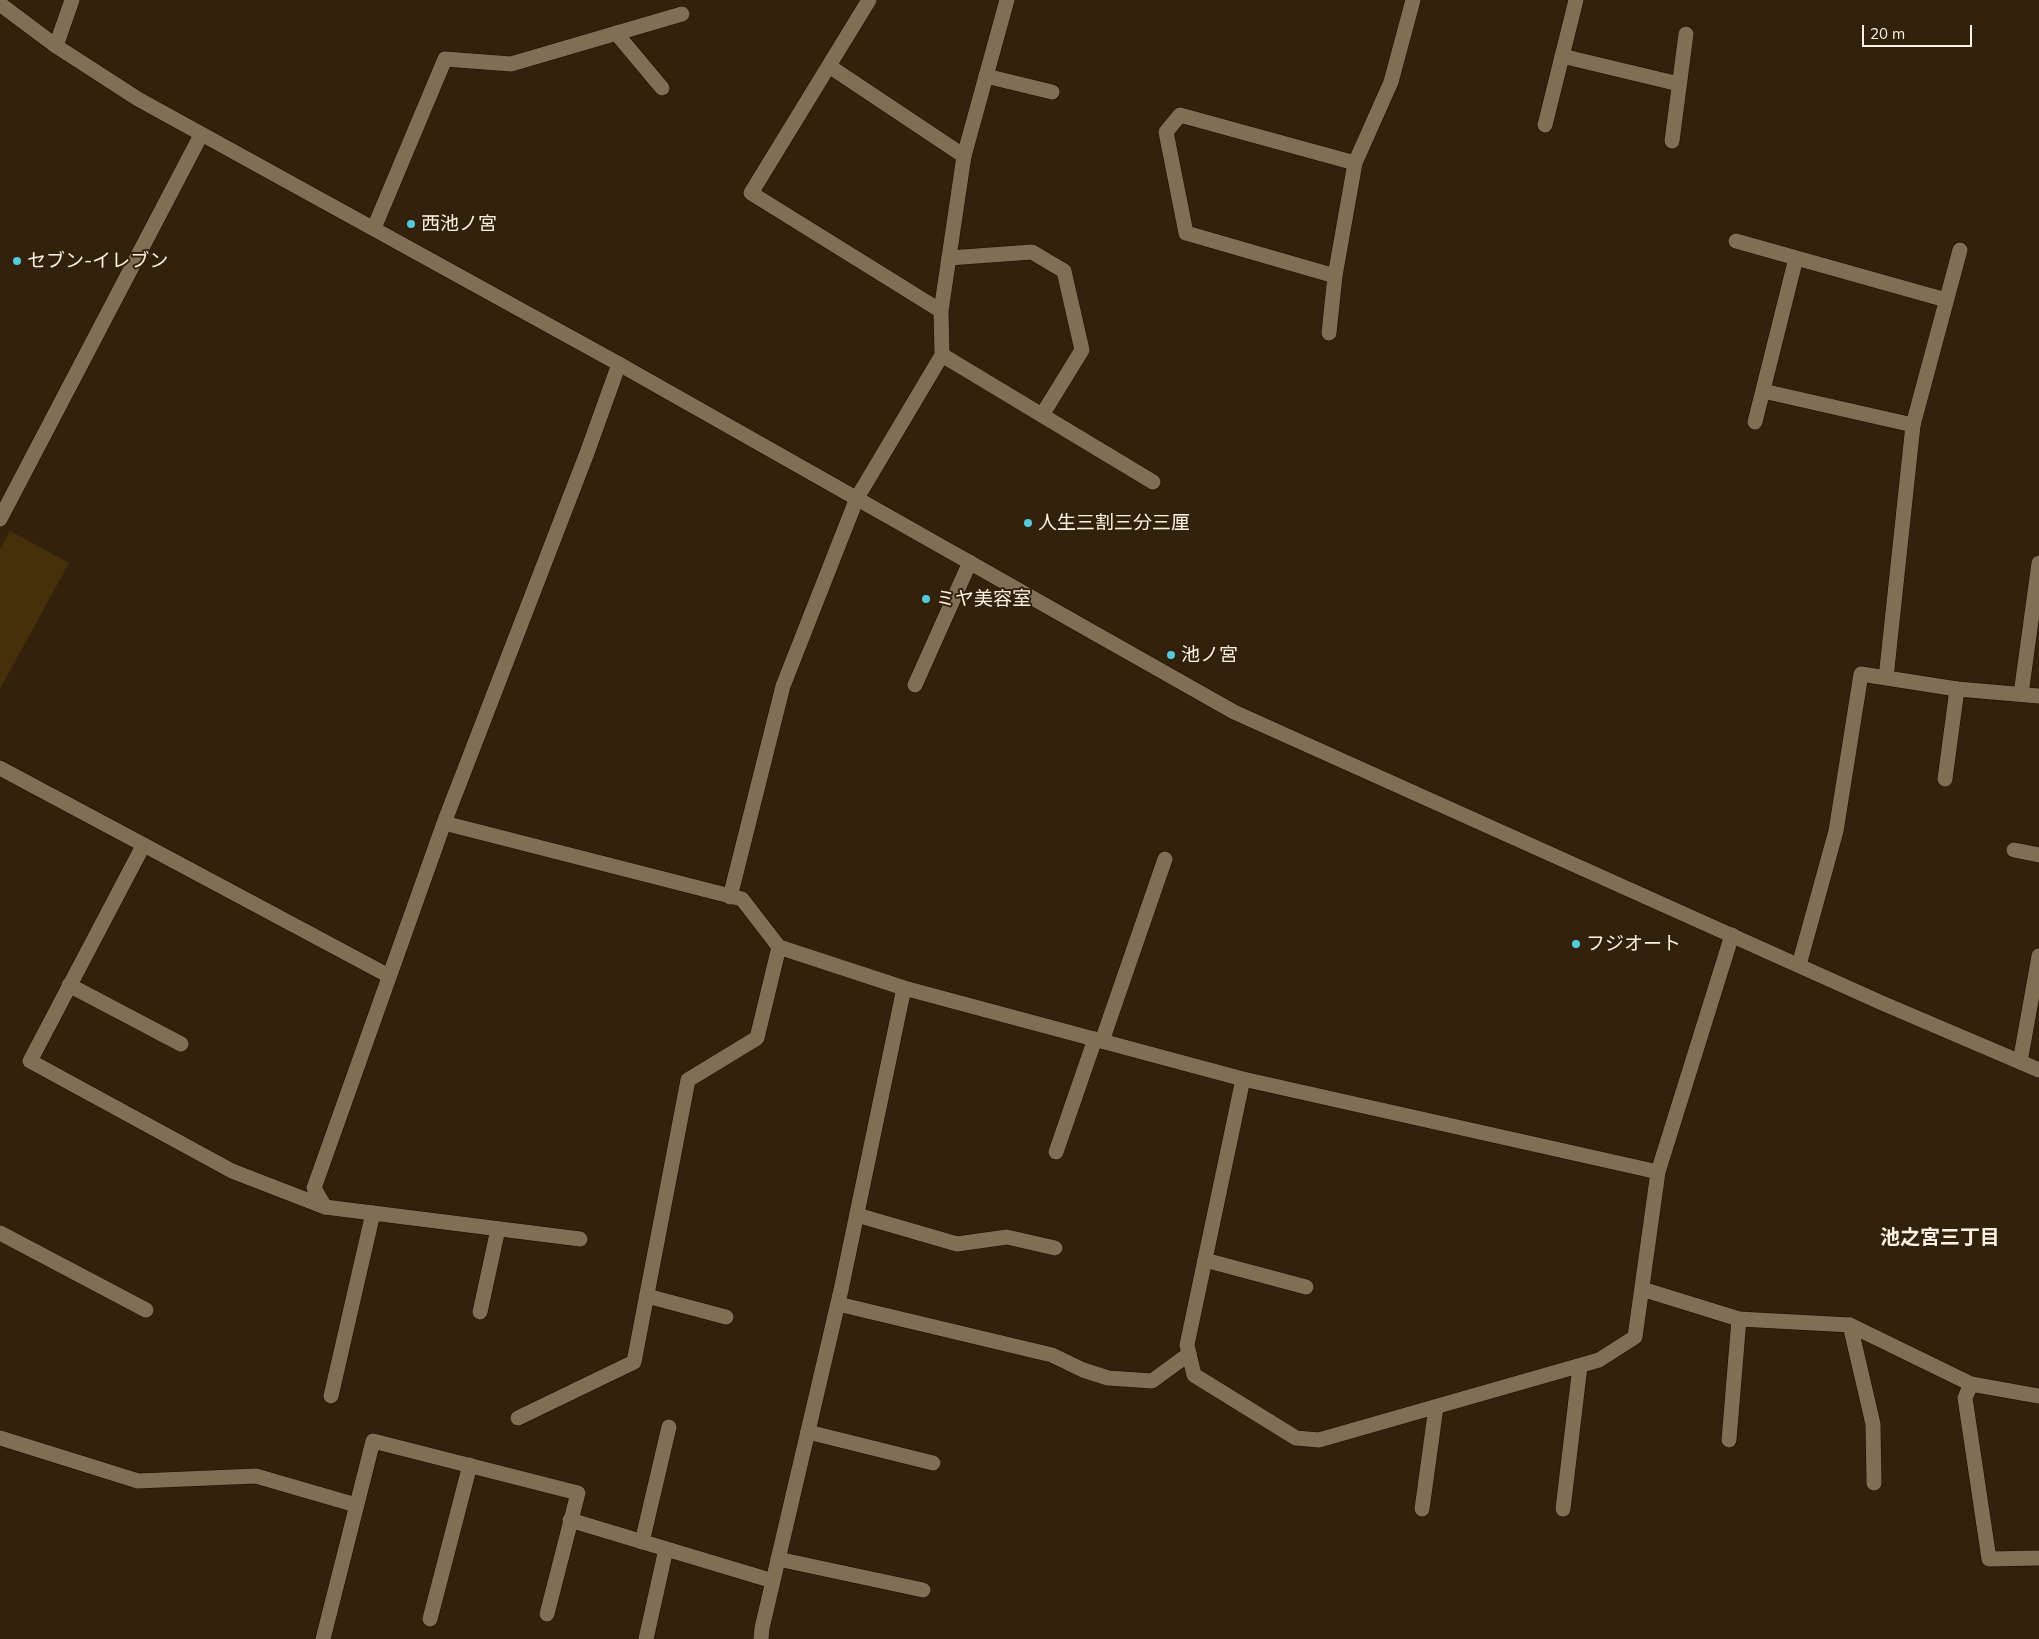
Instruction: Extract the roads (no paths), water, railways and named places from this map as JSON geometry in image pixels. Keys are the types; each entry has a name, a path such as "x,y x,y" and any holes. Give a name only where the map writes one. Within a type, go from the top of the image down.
{"street":[{"path":"56,46 72,0"},
{"path":"869,0 751,193 941,311"},
{"path":"730,897 784,686 857,498 942,355 941,311 964,156 1007,0"},
{"path":"1329,332 1335,276 1354,163 1391,82 1413,0"},
{"path":"1545,125 1576,0"},
{"path":"0,4 56,46 138,99 619,364 1234,712 1798,965 2039,1070"},
{"path":"374,228 445,60 511,64 682,14"},
{"path":"616,33 662,88"},
{"path":"1672,141 1686,34"},
{"path":"1562,56 1679,84"},
{"path":"829,66 964,156"},
{"path":"986,76 1052,92"},
{"path":"1335,276 1186,233 1166,132 1180,115 1354,163"},
{"path":"1,513 201,135"},
{"path":"1736,241 1946,300"},
{"path":"1886,678 1913,425 1960,250"},
{"path":"949,258 1032,252 1064,271 1082,350 1042,415"},
{"path":"1755,422 1796,258"},
{"path":"942,355 1153,482"},
{"path":"325,1207 314,1188 444,823 587,453 619,364"},
{"path":"1763,391 1913,425"},
{"path":"915,685 970,562"},
{"path":"2021,694 2039,563"},
{"path":"1798,965 1836,831 1860,674 1957,689 2039,696"},
{"path":"1945,779 1957,689"},
{"path":"0,768 389,976"},
{"path":"444,823 742,899 779,946 904,988 1243,1079 1658,1172"},
{"path":"143,846 30,1061 232,1170 325,1207 580,1240"},
{"path":"2014,850 2039,855"},
{"path":"1056,1152 1165,859"},
{"path":"1243,1079 1187,1345 1194,1375 1296,1438 1319,1440 1580,1366 1599,1360 1634,1337 1658,1172 1732,935"},
{"path":"518,1418 634,1362 688,1080 757,1038 779,946"},
{"path":"2020,1062 2039,956"},
{"path":"70,985 182,1044"},
{"path":"762,1639 773,1581 838,1304 904,988"},
{"path":"331,1396 373,1213"},
{"path":"857,1215 957,1244 1007,1237 1055,1248"},
{"path":"480,1312 498,1229"},
{"path":"0,1233 146,1310"},
{"path":"1205,1260 1306,1287"},
{"path":"1642,1289 1739,1319 1850,1325 1971,1384 2039,1396"},
{"path":"646,1296 726,1317"},
{"path":"838,1304 1052,1355 1083,1370 1108,1378 1152,1381 1189,1354"},
{"path":"1729,1440 1739,1319"},
{"path":"1850,1325 1873,1424 1874,1483"},
{"path":"1563,1508 1580,1366"},
{"path":"1971,1384 1966,1398 1989,1559 2039,1558"},
{"path":"1422,1509 1436,1407"},
{"path":"642,1542 669,1427"},
{"path":"808,1432 933,1463"},
{"path":"0,1438 138,1481 256,1476 356,1506"},
{"path":"322,1639 373,1441 578,1493 547,1614"},
{"path":"430,1619 470,1465"},
{"path":"570,1520 773,1581"},
{"path":"646,1639 666,1549"},
{"path":"778,1559 924,1590"}],"place":[{"name":"西池ノ宮","path":"411,224"},
{"name":"セブン-イレブン","path":"17,261"},
{"name":"人生三割三分三厘","path":"1028,523"},
{"name":"ミヤ美容室","path":"926,599"},
{"name":"池ノ宮","path":"1171,655"},
{"name":"フジオート","path":"1576,944"}],"district":[{"name":"池之宮三丁目","path":"1940,1238"}]}
